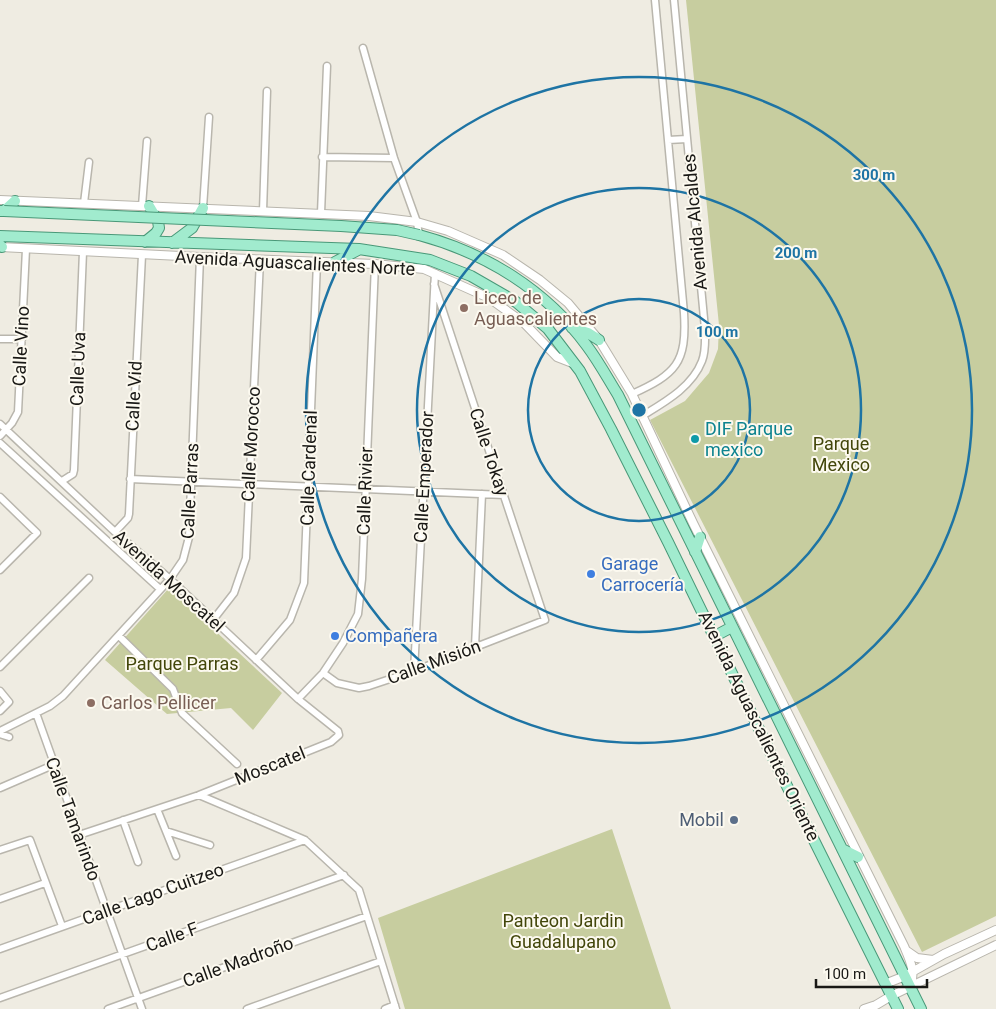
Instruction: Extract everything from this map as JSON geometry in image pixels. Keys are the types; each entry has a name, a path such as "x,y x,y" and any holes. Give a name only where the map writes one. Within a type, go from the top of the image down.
{"main road":[{"path":"2,211 15,201"},
{"path":"145,242 160,228 158,221 146,206"},
{"path":"172,243 192,228 203,208"},
{"name":"Avenida Aguascalientes Norte","path":"2,211 341,226 397,230 419,234 467,250 503,269 535,291 587,346 618,395"},
{"name":"Avenida Aguascalientes Norte","path":"1,244 145,242 359,249 430,260 471,276 516,302 548,329 576,365"},
{"path":"335,262 359,249"},
{"path":"572,328 588,333 599,340"},
{"name":"Avenida Aguascalientes Oriente","path":"576,365 611,429 898,1009"},
{"name":"Avenida Aguascalientes Oriente","path":"618,395 842,849 909,974 910,987 921,1009"},
{"path":"695,552 700,537"},
{"path":"714,636 732,626"},
{"path":"842,849 858,857"}],"street":[{"name":"Avenida Alcaldes","path":"632,394 656,383 676,367 686,339 655,0"},
{"name":"Avenida Alcaldes","path":"642,416 683,388 697,370 704,351 705,329 674,0"},
{"path":"363,48 394,158 419,234"},
{"path":"321,213 326,66"},
{"path":"263,211 267,91"},
{"path":"203,208 209,117"},
{"path":"668,140 687,138"},
{"path":"146,206 147,141"},
{"path":"322,157 394,158"},
{"path":"84,203 89,162"},
{"path":"0,200 370,216 416,222 448,231 503,255 540,280 568,303 599,340 632,394"},
{"name":"Avenida Aguascalientes Norte","path":"1,244 26,249 375,264 424,269 489,298 524,323 556,358 576,365"},
{"name":"Calle Vino","path":"0,436 18,412 26,249"},
{"name":"Calle Uva","path":"62,482 73,474 74,470 83,252"},
{"name":"Calle Vid","path":"115,532 128,518 142,255"},
{"name":"Calle Parras","path":"0,732 50,706 63,696 170,579 183,560 190,537 200,257"},
{"name":"Calle Morocco","path":"213,620 234,593 246,558 260,260"},
{"name":"Calle Cardenal","path":"256,660 290,620 304,583 318,262"},
{"name":"Calle Rivier","path":"298,698 323,673 343,643 358,614 362,579 375,264"},
{"name":"Calle Emperador","path":"414,671 435,273"},
{"name":"Calle Tokay","path":"434,284 545,620"},
{"path":"0,339 22,339"},
{"name":"Avenida Aguascalientes Oriente","path":"632,394 700,537 904,946 911,962 909,974"},
{"name":"Avenida Moscatel","path":"0,424 115,532 170,579 298,698 338,731 339,735"},
{"name":"Avenida Moscatel","path":"0,443 160,589"},
{"path":"130,479 504,495"},
{"path":"476,647 482,494"},
{"path":"0,497 37,533 0,570"},
{"path":"0,667 90,578"},
{"name":"Calle Misión","path":"323,673 338,683 359,688 414,671 545,620"},
{"path":"119,636 173,689 182,713 237,764"},
{"path":"0,691 9,702 0,710"},
{"name":"Calle Tamarindo","path":"36,713 53,765 142,1009"},
{"path":"0,732 9,737"},
{"name":"Moscatel","path":"79,835 199,795 331,742 339,735"},
{"path":"0,788 53,765"},
{"path":"199,795 305,840 359,890 396,1007 385,1009"},
{"path":"157,809 176,856"},
{"path":"123,820 138,862"},
{"path":"166,831 210,845"},
{"path":"0,850 30,840 62,926"},
{"name":"Calle Lago Cuitzeo","path":"0,949 305,840"},
{"name":"Calle F","path":"0,998 122,956 344,875"},
{"path":"0,899 45,883"},
{"name":"Calle Madroño","path":"108,1009 367,916"},
{"path":"885,984 909,974 996,930"},
{"path":"864,1009 876,1005 996,945"},
{"path":"904,946 917,958 935,960"},
{"path":"247,1009 381,961"}],"green space":[{"name":"Parque Mexico","path":"686,0 996,0 996,916 922,952 650,420 685,401 709,373 718,349 719,325"},
{"name":"Parque Parras","path":"169,588 282,693 253,730 231,708 167,714 105,660"},
{"name":"Panteon Jardin Guadalupano","path":"612,829 671,1009 405,1009 378,918"}],"place":[{"name":"Liceo de Aguascalientes","path":"464,308"},
{"name":"DIF Parque mexico","path":"695,439"},
{"name":"Garage Carrocería","path":"591,574"},
{"name":"Compañera","path":"335,636"},
{"name":"Carlos Pellicer","path":"91,703"},
{"name":"Mobil","path":"734,820"}]}
